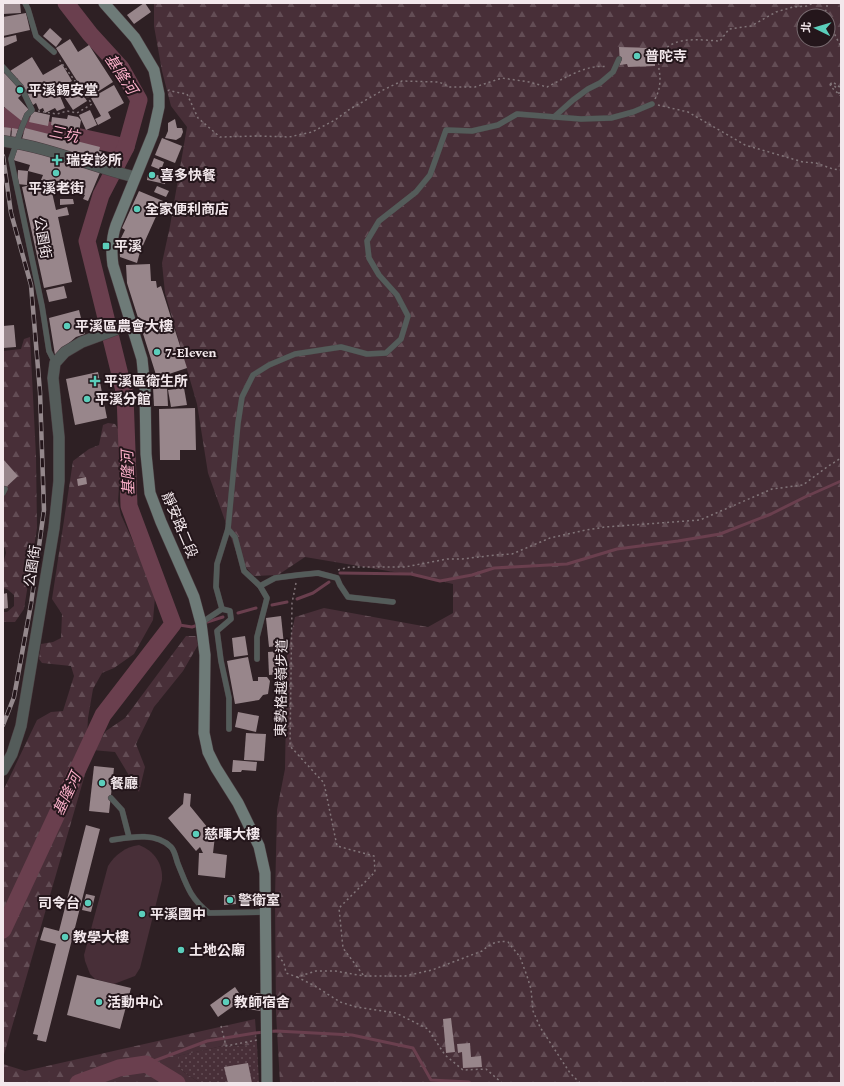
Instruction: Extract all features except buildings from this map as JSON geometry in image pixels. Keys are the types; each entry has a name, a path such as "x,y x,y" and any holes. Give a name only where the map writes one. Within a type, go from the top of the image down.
{"main road":[{"name":"靜安路二段","path":"104,3 135,38 154,70 159,94 159,107 153,134 134,177 112,236 111,250 113,265 142,359 145,389 146,454 150,494 194,597 202,626 205,655 204,733 208,752 216,768 238,803 259,846 265,873 267,1038"},
{"path":"267,1038 267,1083"}],"street":[{"path":"3,141 55,152 134,177"},
{"path":"55,363 65,352 82,342 131,324"},
{"name":"公園街","path":"3,770 12,754 21,726 54,528 59,481 60,437 53,378 55,363"}],"lane":[{"path":"25,3 30,6 36,36 54,52"},
{"path":"554,117 573,100 600,83 613,72 618,59"},
{"path":"3,67 21,87 32,110"},
{"path":"222,609 216,588 217,564 228,529 238,423 242,397 253,374 269,364 295,354 341,347 367,354 386,353 401,339 408,316 396,295 379,275 369,258 367,241 379,221 416,192 430,175 446,130 472,130 498,126 517,114 581,119 611,118 633,112 652,104"},
{"name":"公園街","path":"32,110 27,115 11,159 42,306 49,351 55,363"},
{"path":"228,529 235,537 244,570 260,586 266,598 257,637 257,659"},
{"path":"260,586 275,578 318,573 337,578 348,597 393,602"},
{"path":"202,626 222,609"},
{"path":"222,609 230,611 230,619 217,631 221,661 229,698 229,729"},
{"path":"111,798 122,810 129,837"},
{"path":"112,840 129,837 151,838 162,841 172,848 193,898 208,913 266,912"}],"path":[{"path":"813,3 807,6 793,7 776,12 751,26 729,29 720,41 682,40 665,48 658,63 660,78 658,92 652,104 688,112 745,145 803,162 816,163 841,170"},
{"path":"836,37 841,47"},
{"path":"32,110 57,114 67,111 77,113 92,104 54,52"},
{"path":"159,94 166,93 169,90 187,94 198,118 220,137 289,136 312,132 335,120 350,109 379,92 402,81 439,82 450,87 475,87 502,78 529,82 547,87 571,75 592,67 606,66 613,72"},
{"path":"830,84 833,82 841,88"},
{"path":"830,84 834,85 841,91 838,93"},
{"path":"830,84 831,87 841,96"},
{"path":"338,570 350,568 405,567 447,559 481,557 496,554 512,554 550,538 586,530 605,527 700,520 772,489 803,485 841,458"},
{"name":"東勢格越嶺步道","path":"298,575 292,603 290,746 324,783 337,846 374,856 375,872 339,908 343,948 364,976"},
{"path":"155,917 177,919 208,913"},
{"path":"297,977 322,971 335,971 364,976 405,976 432,970 482,951 488,945 499,940 508,942 520,957 531,989 533,1011 540,1027 570,1073 580,1083"},
{"path":"278,956 284,963 286,974 297,977 316,986 340,1002 356,1007 396,1013 406,1017 428,1029 445,1055 463,1070 486,1069 502,1083"},
{"path":"220,1026 226,1046 267,1038"}],"green space":[{"path":"154,3 841,3 841,1083 280,1083 276,1013 275,898 277,810 285,769 287,654 295,617 324,608 428,627 453,613 453,584 424,577 305,557 278,575 253,576 238,557 208,473 197,404 165,293 162,263 187,127 171,106 162,71 154,26"},
{"path":"30,337 36,456 37,528 24,609 15,622 3,622 3,612 7,612 14,606 14,595 7,589 3,588 3,563 6,553 5,548 3,547 3,351 21,349 24,339"},
{"path":"108,423 115,424 119,431 121,457 118,501 121,515 148,575 155,597 153,620 134,654 114,668 102,673 93,689 88,718 87,737 101,739 106,731 125,718 186,636 196,636 198,645 183,671 154,707 136,744 145,767 139,792 115,752 92,750 3,1058 3,791 37,720 51,712 63,711 74,676 71,666 42,663 39,659 41,644 53,642 61,638 62,614 52,599 73,461 89,449 99,445 103,425"},
{"path":"139,845 153,854 156,858 161,868 162,880 140,968 135,976 114,984 95,979 90,974 84,955 108,866 121,852"},
{"path":"255,1019 257,1045 222,1046 178,1056 181,1070 200,1083 3,1083 3,1064 25,1071"},
{"path":"257,1045 259,1083 200,1083 181,1070 177,1056 222,1046"}],"waterway":[{"name":"基隆河","path":"3,930 103,715 173,624 129,506 125,395 87,241 101,195 126,147 139,100 121,68 90,34 66,3"},
{"name":"三坑","path":"3,116 12,122 126,147"},
{"path":"340,573 411,574 440,581 472,575 494,568 567,564 617,549 720,534 771,514 841,481"},
{"path":"297,599 313,593 329,582"},
{"path":"272,605 287,602"},
{"path":"238,613 256,608"},
{"path":"204,623 223,617"},
{"path":"173,624 192,627 198,625"},
{"path":"146,1064 207,1041 255,1033 276,1031 352,1035 413,1048 431,1080 470,1083"},
{"name":"基隆河","path":"78,1083 119,1068 146,1064 177,1083"}],"railway":[{"path":"3,156 11,213 31,285 40,392 44,510 31,604 14,697 3,725"}],"place":[{"name":"普陀寺","path":"637,56"},
{"name":"平溪錫安堂","path":"20,90"},
{"name":"瑞安診所","path":"57,160"},
{"name":"平溪老街","path":"56,173"},
{"name":"喜多快餐","path":"152,175"},
{"name":"全家便利商店","path":"137,209"},
{"name":"平溪","path":"106,246"},
{"name":"平溪區農會大樓","path":"67,326"},
{"name":"7-Eleven","path":"157,352"},
{"name":"平溪區衛生所","path":"95,381"},
{"name":"平溪分館","path":"87,399"},
{"name":"餐廳","path":"102,783"},
{"name":"慈暉大樓","path":"196,834"},
{"name":"警衛室","path":"230,900"},
{"name":"司令台","path":"88,903"},
{"name":"平溪國中","path":"142,914"},
{"name":"教學大樓","path":"65,937"},
{"name":"土地公廟","path":"181,950"},
{"name":"活動中心","path":"99,1002"},
{"name":"教師宿舍","path":"226,1002"}]}
